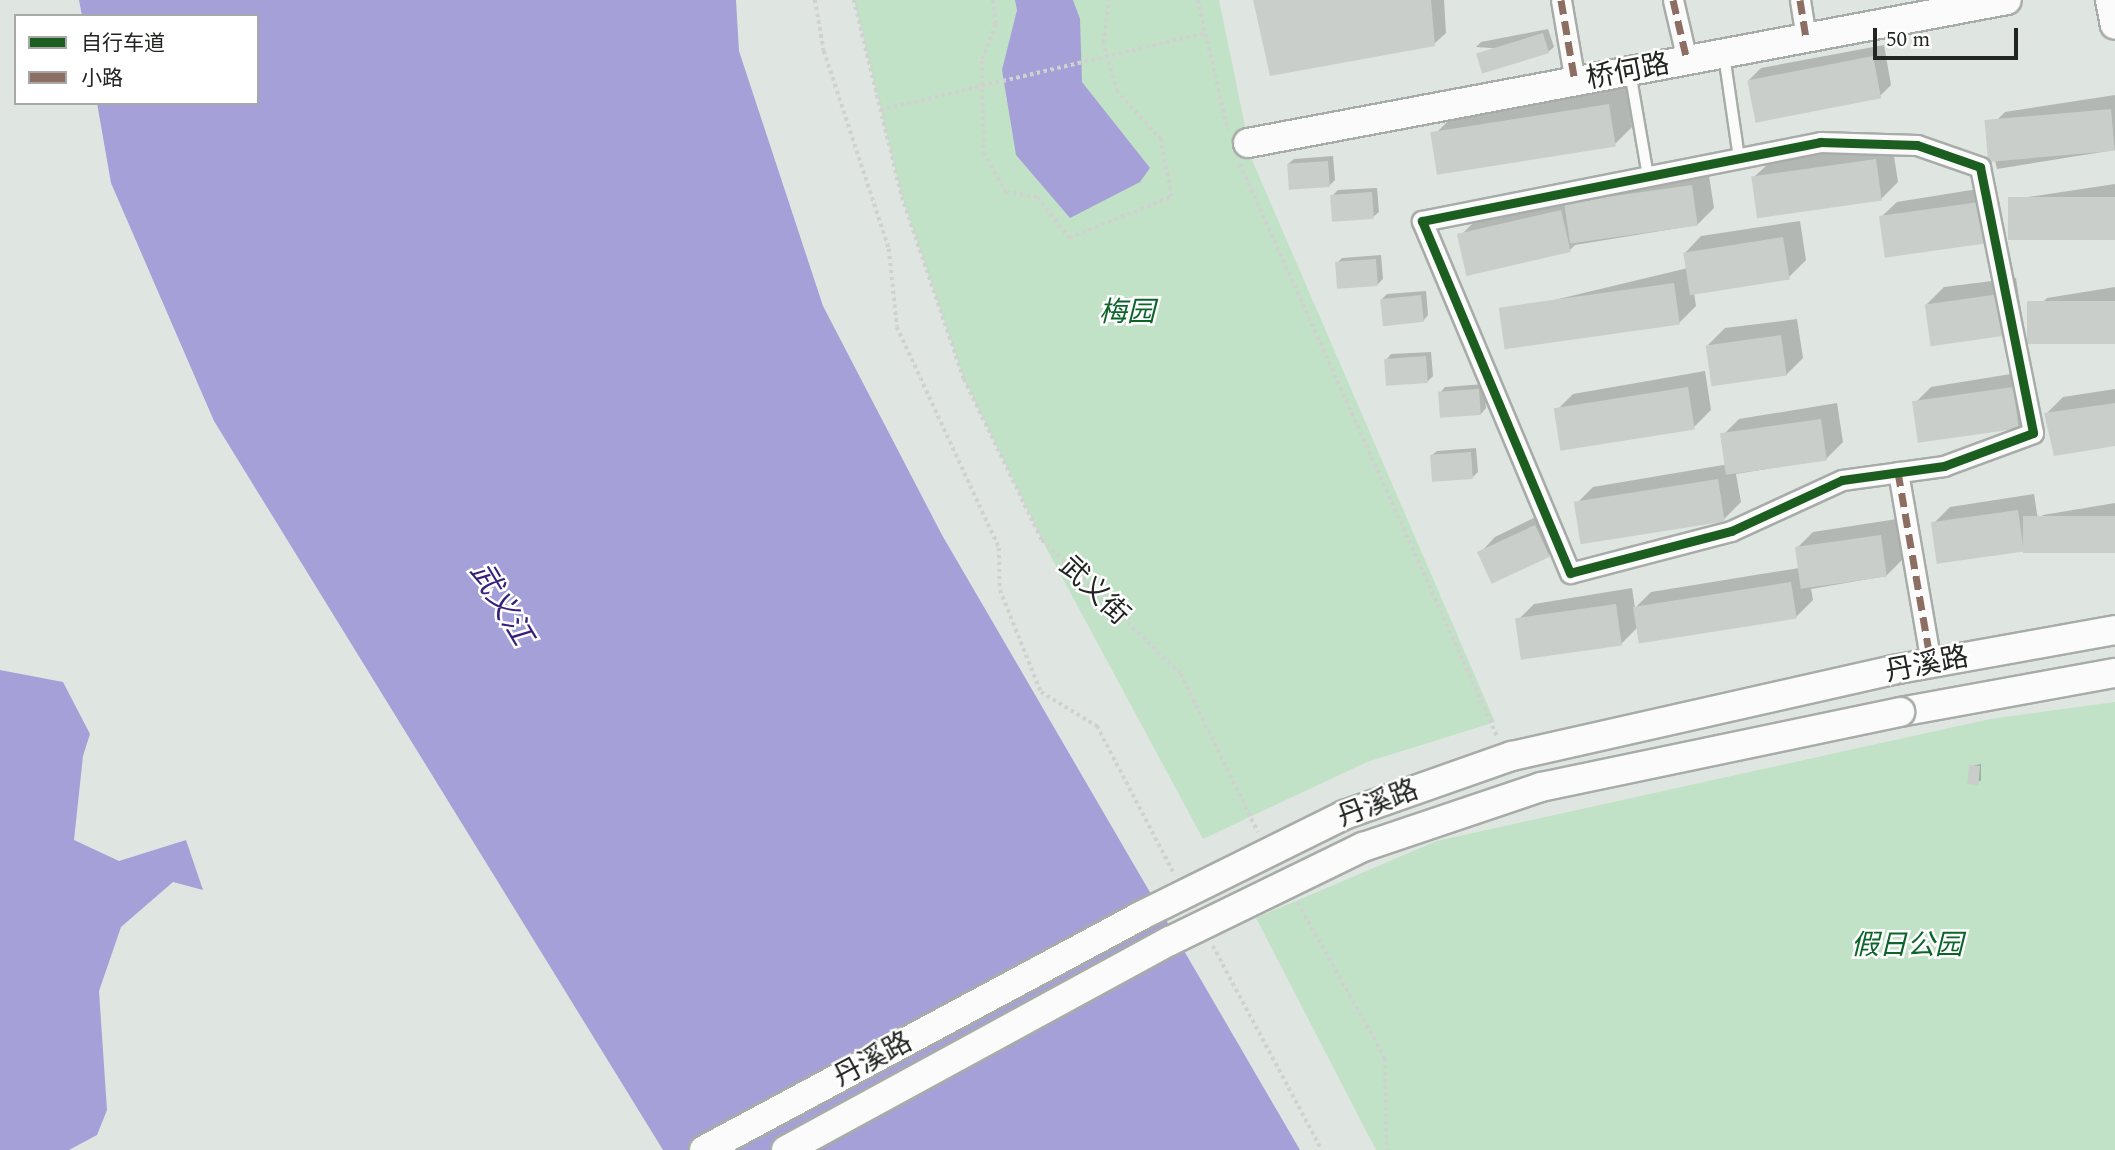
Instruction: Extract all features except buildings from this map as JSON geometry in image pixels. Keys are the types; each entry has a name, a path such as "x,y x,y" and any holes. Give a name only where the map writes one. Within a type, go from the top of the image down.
{"main road":[{"name":"桥何路","path":"1239,148 2007,0"},
{"path":"2110,0 2115,25"},
{"name":"丹溪路","path":"704,1150 1140,916 1343,815 1512,756 1893,670 2115,630"},
{"name":"丹溪路","path":"786,1150 1170,941 1363,846 1541,787 1900,712 2115,673"}],"street":[{"path":"1561,0 1575,82"},
{"path":"1673,0 1687,60"},
{"path":"1800,0 1807,38"},
{"path":"1820,142 1917,145 1980,167 2034,433 1944,466 1842,480 1731,531 1570,572 1422,221 1739,158 1820,142"},
{"path":"1898,472 1931,663"}],"lane":[{"path":"1723,54 1739,158"},
{"path":"1630,71 1648,176"}],"path":[{"path":"815,0 824,51 890,249 897,327 999,548 1000,590 1041,692 1097,726 1178,880"},
{"path":"992,0 996,24 982,61 984,153 1006,192 1038,197 1069,238 1171,197 1161,140 1117,92 1103,43 1109,0"},
{"path":"1198,0 1239,148 1503,750"},
{"path":"880,110 1205,33"},
{"path":"1293,893 1385,1058 1387,1150"},
{"path":"1210,940 1322,1150"}],"green space":[{"name":"梅园","path":"854,0 1219,0 1252,160 1495,722 1367,762 1203,839 1042,540 964,379 902,197"},
{"name":"假日公园","path":"2115,702 2115,1150 1376,1150 1256,918 1437,841 1990,719"}],"water":[{"name":"武义江","path":"79,0 736,0 739,51 823,306 942,535 1300,1150 663,1150 214,421 111,183 97,105 259,105 259,14 82,14"},
{"path":"1015,0 1073,0 1080,19 1082,82 1150,168 1140,182 1070,218 1016,155 1002,70 1017,10"},
{"path":"0,670 63,682 90,734 83,756 74,840 119,861 186,840 203,890 173,882 121,927 99,991 107,1110 97,1135 69,1150 0,1150"}],"marked path":[{"path":"1561,0 1575,82"},
{"path":"1673,0 1687,60"},
{"path":"1800,0 1806,38"},
{"path":"1898,472 1931,663"}],"cycle path":[{"path":"1820,142 1917,145 1980,167 2033,433 1944,466 1842,480 1731,531 1570,573 1422,221 1820,142"}]}
